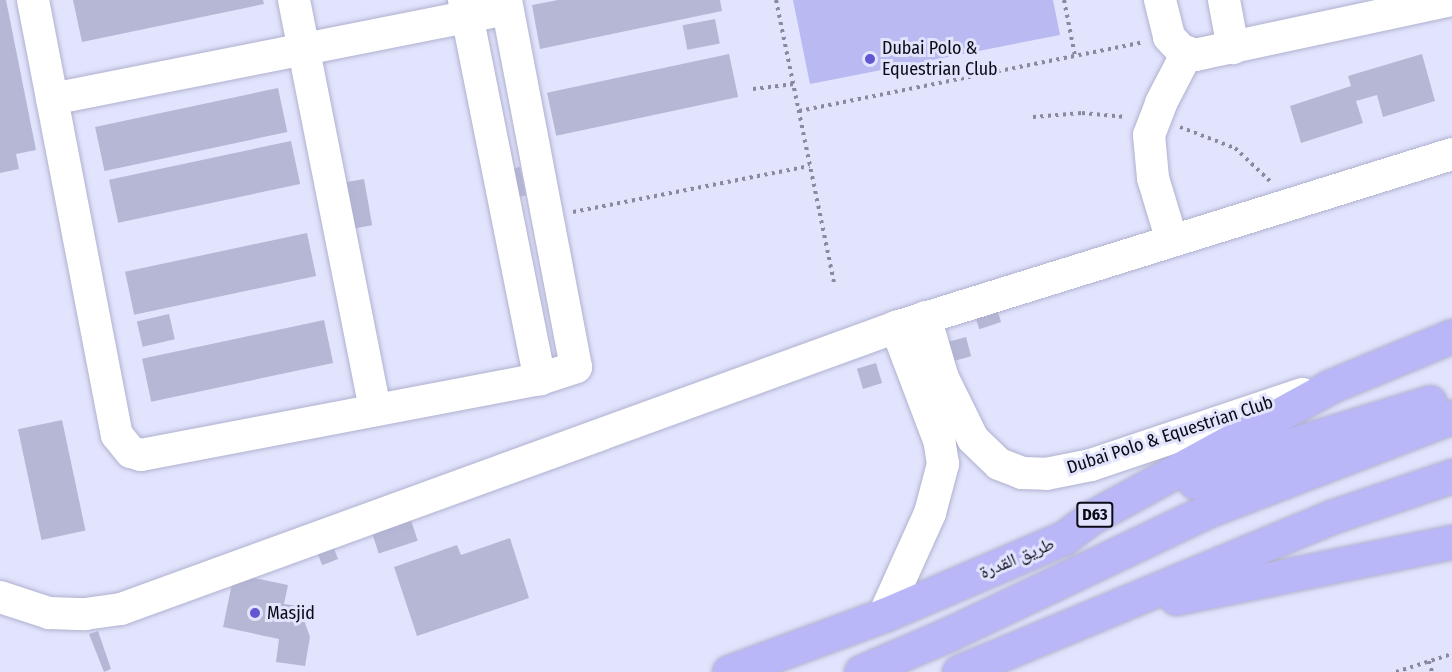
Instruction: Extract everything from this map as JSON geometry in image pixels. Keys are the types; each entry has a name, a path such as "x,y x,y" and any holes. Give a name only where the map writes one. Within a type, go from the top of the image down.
{"main road":[{"name":"طريق القدرة","path":"729,672 884,615 1064,538 1092,517 1329,387 1452,336"},
{"path":"1064,538 1293,444 1452,396"},
{"name":"طريق القدرة","path":"861,672 949,634 1207,511 1452,417"},
{"path":"959,672 1331,517 1452,476"},
{"path":"1106,611 1452,542"}],"lane":[{"path":"33,0 52,99 117,435 122,445 141,455 540,379 570,372 577,363 507,5 466,8 304,49 52,99"},
{"path":"294,0 375,410"},
{"path":"1160,0 1178,45 1149,135 1153,178 1172,241"},
{"path":"1224,0 1233,48"},
{"path":"1178,45 1203,54 1452,0"},
{"path":"466,8 540,379"},
{"path":"0,597 48,613 85,614 121,609 911,322 1452,154"},
{"path":"884,615 930,513 943,464 911,322"},
{"name":"Dubai Polo & Equestrian Club","path":"911,322 943,378 973,439 999,464 1022,473 1046,474 1091,465 1273,401 1329,387"}],"path":[{"path":"776,0 834,282"},
{"path":"1064,0 1075,56"},
{"path":"799,111 1075,56 1178,45"},
{"path":"753,89 794,84"},
{"path":"549,217 810,166"},
{"path":"1396,672 1452,654"},
{"path":"1429,661 1432,672"}],"shaded area":[{"name":"Dubai Polo & Equestrian Club","path":"793,0 1053,0 1060,35 810,84"}],"building":[{"path":"0,0 6,0 36,150 16,154 19,169 0,173"},
{"path":"73,0 263,0 264,4 82,42"},
{"path":"558,0 720,0 722,11 540,49 532,5"},
{"path":"715,19 720,44 687,50 683,25"},
{"path":"729,54 738,97 556,136 547,93"},
{"path":"1422,54 1435,101 1383,117 1377,95 1356,101 1363,123 1301,143 1290,106 1351,86 1348,76"},
{"path":"278,88 287,132 104,171 95,127"},
{"path":"291,141 300,184 118,223 109,180"},
{"path":"520,167 526,195 508,199 502,171"},
{"path":"364,179 372,225 351,229 343,183"},
{"path":"307,233 316,276 134,315 125,272"},
{"path":"995,303 1001,322 979,329 973,310"},
{"path":"169,314 175,339 143,347 137,321"},
{"path":"324,320 333,363 151,402 142,359"},
{"path":"966,337 971,356 951,362 946,342"},
{"path":"876,363 882,383 863,389 857,369"},
{"path":"62,420 85,531 41,540 18,429"},
{"path":"410,517 418,541 379,553 371,530"},
{"path":"510,538 529,598 417,636 394,567 457,545 461,555"},
{"path":"333,546 338,559 322,565 317,552"},
{"path":"234,574 288,585 284,604 299,606 310,637 305,666 276,662 279,639 223,627"},
{"path":"98,631 111,669 104,672 89,634"}],"place":[{"name":"Dubai Polo & Equestrian Club","path":"870,59"},
{"name":"Masjid","path":"255,613"}]}
